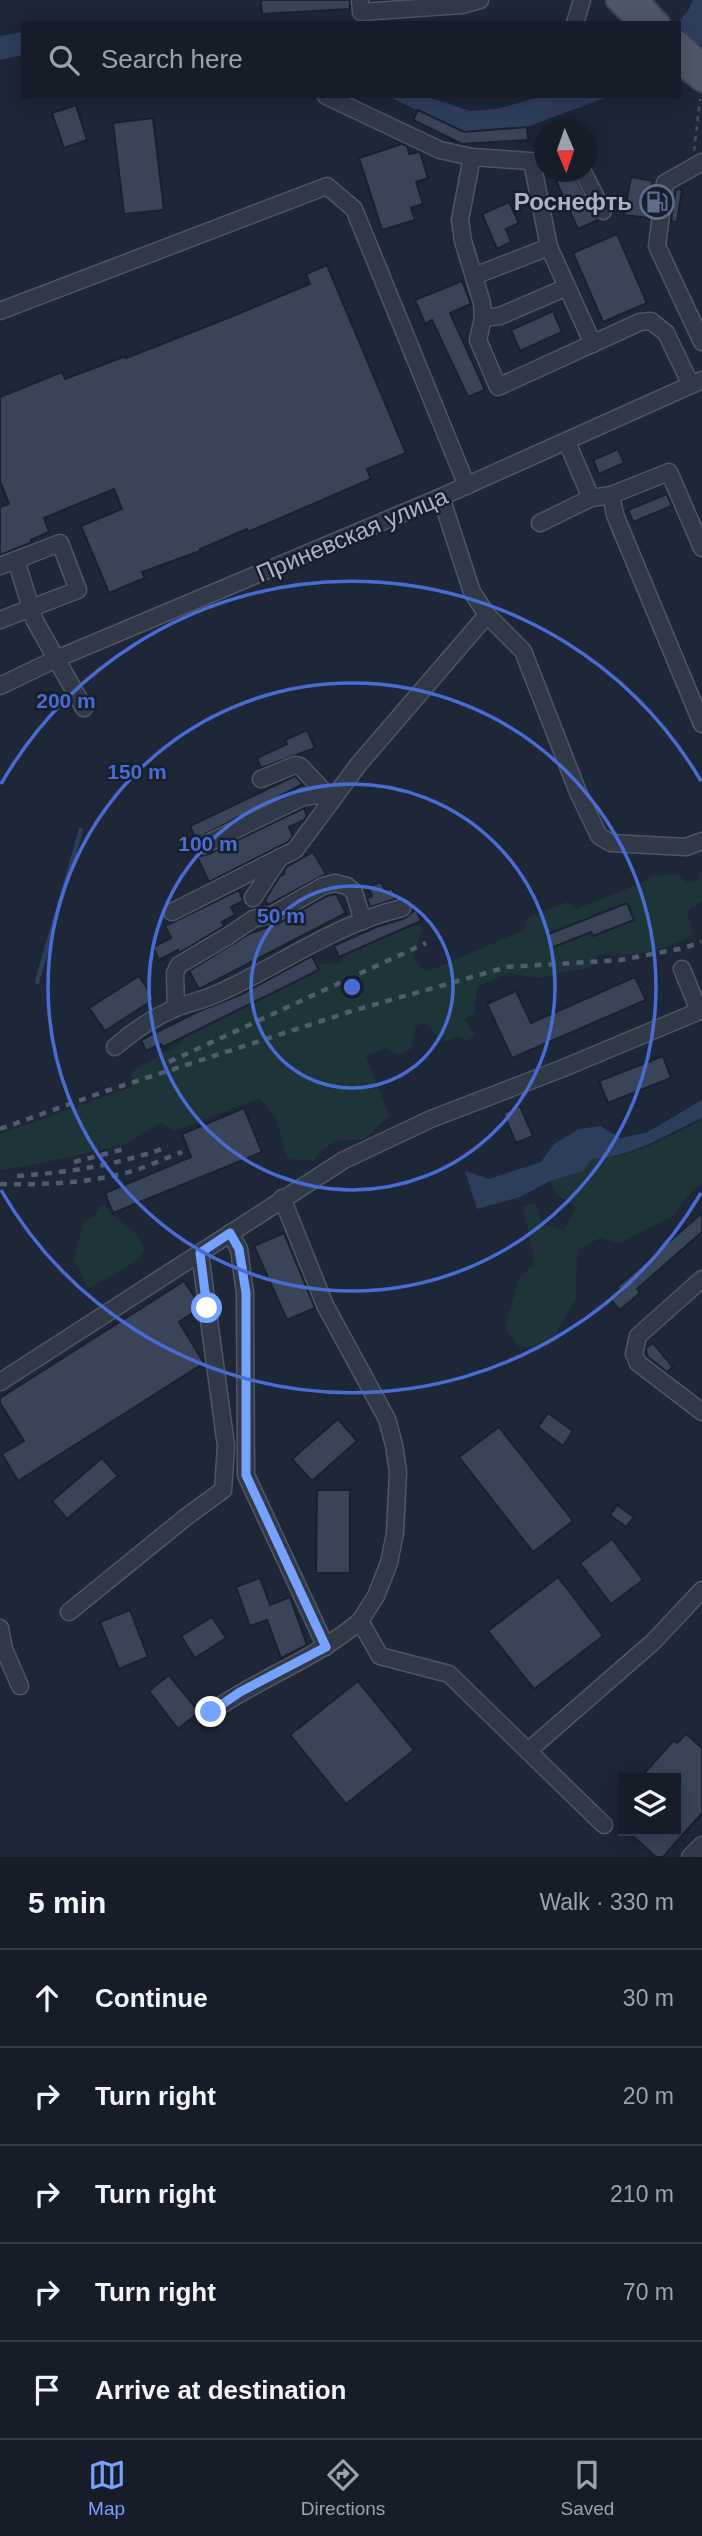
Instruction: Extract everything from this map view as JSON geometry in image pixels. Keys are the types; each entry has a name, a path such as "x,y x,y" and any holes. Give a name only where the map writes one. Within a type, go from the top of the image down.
{"main road":[{"path":"616,0 650,21"},
{"path":"638,0 651,21"},
{"path":"681,46 694,76"}],"street":[{"path":"360,0 361,12 480,0"},
{"path":"576,21 582,0"},
{"path":"330,98 440,150 472,157 534,162"},
{"path":"472,157 460,220 463,241 482,303 483,318 478,340 498,387 640,322 651,321 666,333 697,383"},
{"path":"673,346 700,338 657,246 665,183 697,164"},
{"path":"541,182 549,247 593,344"},
{"path":"588,182 603,211"},
{"path":"0,311 327,186 354,209 467,486"},
{"path":"474,276 549,247"},
{"path":"483,318 500,316 567,286"},
{"name":"Приневская улица","path":"0,687 56,659 467,486 697,383"},
{"path":"567,442 591,498"},
{"path":"540,523 591,498 611,495 669,472 700,539"},
{"path":"611,495 615,515 702,724"},
{"path":"441,497 472,592 487,615 523,651 578,792 600,835 611,843 686,846 702,841"},
{"path":"0,566 60,543 78,590 0,620"},
{"path":"16,560 35,621 84,708"},
{"path":"172,912 295,850 358,765 487,615"},
{"path":"261,779 295,765 300,766 332,800"},
{"path":"204,845 303,797 317,796 332,800"},
{"path":"253,898 280,857"},
{"path":"247,873 253,898 253,919"},
{"path":"176,1008 175,973 179,965 253,919 274,914 323,886 335,883 347,886 354,892 363,921"},
{"path":"115,1047 176,1008 213,996 363,921 402,908"},
{"path":"0,1382 344,1160 431,1119 700,1010 682,969"},
{"path":"211,1712 240,1692 326,1647 360,1621 376,1596 389,1563 393,1543 398,1472 387,1419 325,1305 282,1198"},
{"path":"230,1233 239,1249 246,1293 246,1475 326,1647"},
{"path":"69,1612 223,1490 226,1446 200,1253"},
{"path":"702,1279 638,1336 634,1345 638,1363 702,1412"},
{"path":"528,1751 653,1642 702,1590"},
{"path":"360,1621 380,1656 449,1674 604,1825"},
{"path":"0,1628 4,1649 20,1686"},
{"path":"690,1857 702,1845"}],"path":[{"path":"694,76 697,164"}],"green space":[{"path":"702,871 702,902 691,907 687,914 693,934 683,940 648,951 623,955 599,954 591,967 537,978 508,973 477,987 474,1014 464,1019 475,1035 467,1041 459,1036 441,1042 426,1023 416,1026 411,1049 398,1055 385,1048 366,1056 389,1116 363,1140 334,1143 313,1161 287,1159 277,1119 260,1098 175,1131 160,1123 126,1144 0,1170 0,1134 131,1087 132,1071 179,1045 205,1006 222,1000 237,1013 248,997 309,964 341,963 356,940 399,917 423,927 413,957 426,972 525,930 528,918 567,902 576,909 637,885 652,876 678,874 687,883 698,880"},
{"path":"702,1120 702,1184 695,1187 672,1217 619,1243 600,1238 577,1250 576,1299 549,1346 519,1347 505,1328 519,1278 535,1264 523,1206 536,1203 542,1224 564,1231 576,1207 557,1195 550,1181 583,1171 591,1159 634,1151"},
{"path":"104,1204 112,1215 136,1233 144,1248 140,1259 88,1289 74,1259 84,1221 95,1216 99,1206"}],"water":[{"path":"693,0 702,0 702,44 681,56 681,21 679,21"},
{"path":"21,32 21,55 0,60 0,36"},
{"path":"391,98 431,98 470,111 497,109 536,98 605,98 548,119 534,119 534,124 464,132"},
{"path":"702,1100 702,1118 662,1138 635,1150 591,1159 583,1171 550,1181 520,1197 477,1209 465,1171 489,1179 541,1162 554,1144 579,1129 601,1126 619,1138 646,1133"}],"building":[{"path":"261,0 350,0 350,9 262,14"},
{"path":"76,105 87,140 64,148 52,113"},
{"path":"418,110 464,132 527,127 528,140 462,144 413,120"},
{"path":"153,118 164,210 124,214 113,123"},
{"path":"402,144 407,146 409,154 420,152 428,178 416,182 423,204 411,208 415,220 382,230 359,158"},
{"path":"631,177 653,181 650,218 624,215"},
{"path":"556,182 578,182 598,220 578,229"},
{"path":"676,189 682,190 677,222 671,221"},
{"path":"509,202 519,223 506,229 511,242 497,249 482,214"},
{"path":"617,234 647,303 603,322 573,253"},
{"path":"327,265 406,453 367,469 371,479 248,532 247,529 200,551 142,572 145,578 109,593 81,526 122,509 114,489 44,518 49,532 0,555 0,507 9,504 0,481 0,397 62,372 65,379 126,358 228,318 310,284 306,274"},
{"path":"462,281 471,304 450,313 485,390 468,397 432,320 425,324 415,300"},
{"path":"553,311 562,332 520,351 511,330"},
{"path":"618,449 624,463 599,474 593,460"},
{"path":"667,494 672,506 633,522 628,510"},
{"path":"307,730 315,748 261,768 257,758 287,744 285,740"},
{"path":"295,776 303,784 196,839 190,826"},
{"path":"304,808 307,816 289,827 293,836 288,842 209,882 197,857 209,854"},
{"path":"313,852 326,874 268,905 265,900 284,874 285,868"},
{"path":"381,882 385,891 392,888 396,899 370,907 367,898 372,896 368,887"},
{"path":"239,890 243,901 231,907 235,915 222,922 224,926 179,953 178,950 159,960 153,947 171,938 165,926"},
{"path":"336,894 346,913 199,989 189,971 249,934 279,923 327,896"},
{"path":"627,903 634,920 593,936 591,932 551,948 546,935"},
{"path":"416,909 421,921 339,957 334,946 376,927 405,918"},
{"path":"312,956 319,970 163,1047 161,1044 146,1051 141,1040 197,1012 242,994"},
{"path":"139,976 154,999 105,1031 89,1008"},
{"path":"635,977 646,1000 512,1058 487,1004 516,991 531,1023"},
{"path":"663,1056 671,1078 608,1103 599,1081"},
{"path":"520,1106 533,1136 516,1143 503,1113"},
{"path":"244,1108 262,1152 113,1213 105,1193 191,1157 182,1134"},
{"path":"702,1213 702,1232 637,1289 640,1293 620,1310 611,1300 621,1292 617,1287"},
{"path":"284,1233 315,1308 287,1320 254,1246"},
{"path":"184,1281 196,1299 197,1310 179,1322 204,1363 18,1481 2,1454 24,1441 0,1403 0,1398"},
{"path":"653,1343 673,1367 667,1372 647,1356 646,1348"},
{"path":"548,1413 573,1431 563,1446 538,1427"},
{"path":"338,1419 357,1441 312,1481 292,1459"},
{"path":"499,1427 573,1521 533,1552 459,1457"},
{"path":"102,1458 118,1476 67,1519 52,1501"},
{"path":"317,1490 350,1490 350,1573 316,1573"},
{"path":"617,1505 634,1517 626,1527 610,1515"},
{"path":"612,1539 643,1580 611,1604 580,1563"},
{"path":"558,1577 603,1636 534,1689 488,1631"},
{"path":"260,1578 270,1605 290,1597 307,1645 281,1658 267,1620 250,1626 236,1587"},
{"path":"130,1610 148,1657 119,1669 100,1622"},
{"path":"212,1617 226,1638 195,1658 181,1636"},
{"path":"169,1675 199,1712 178,1729 149,1691"},
{"path":"358,1681 414,1750 346,1804 290,1735"},
{"path":"686,1734 702,1748 702,1813 663,1857 656,1857 633,1836 681,1836 681,1773 644,1773 674,1740 677,1743"}],"waterway":[{"path":"37,982 81,830"}],"railway":[{"path":"0,1129 106,1091 352,1011 507,967 620,960 684,948 701,942"},
{"path":"169,1062 426,943"},
{"path":"17,1176 94,1167 168,1147"},
{"path":"74,1162 128,1148"},
{"path":"0,1184 103,1178 136,1170 182,1152"}],"place":[{"name":"Роснефть","path":"657,202"}],"route":[{"path":"207,1308 200,1253 230,1233 239,1249 246,1293 246,1475 326,1647 240,1692 211,1712"}]}
